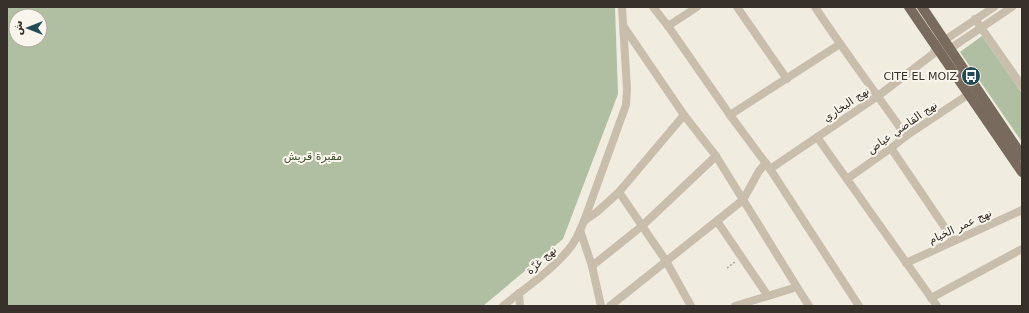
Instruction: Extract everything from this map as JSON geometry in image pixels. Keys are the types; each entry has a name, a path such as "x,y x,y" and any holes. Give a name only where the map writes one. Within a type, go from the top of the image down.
{"main road":[{"path":"909,7 1022,156"},
{"path":"922,7 941,49 969,94 1022,172"}],"street":[{"name":"نهج غزّة","path":"503,306 559,260 570,248 584,221 626,105 627,89 622,7"},
{"path":"653,7 768,166 859,306"},
{"path":"668,26 697,7"},
{"path":"737,7 787,79"},
{"path":"815,7 906,136"},
{"path":"941,49 975,19 994,7"},
{"path":"941,49 982,27 1001,10 1012,7"},
{"path":"975,19 1022,86"},
{"path":"624,27 684,115 716,156 809,306"},
{"path":"730,115 840,44"},
{"name":"نهج البخاري","path":"768,166 817,137 878,96 941,49"},
{"name":"نهج القاضي عياض","path":"847,179 906,136 969,94"},
{"path":"584,221 597,212 619,192 684,115"},
{"path":"817,137 937,306"},
{"path":"891,148 954,241"},
{"path":"592,266 642,226 716,156"},
{"path":"610,306 743,200 759,171 768,166"},
{"path":"619,192 666,261 690,306"},
{"name":"نهج عمر الخيام","path":"906,263 1022,210"},
{"path":"717,221 768,296"},
{"path":"580,230 592,266 601,306"},
{"path":"931,298 1022,249"},
{"path":"735,306 796,287"},
{"path":"518,293 520,306"}],"path":[{"path":"726,268 742,257"}],"green space":[{"name":"مقبرة قريش","path":"7,7 615,7 618,94 563,239 483,306 7,306"},
{"path":"982,36 1022,93 1022,142 960,52"}],"place":[{"name":"CITE EL MOIZ","path":"971,76"}]}
